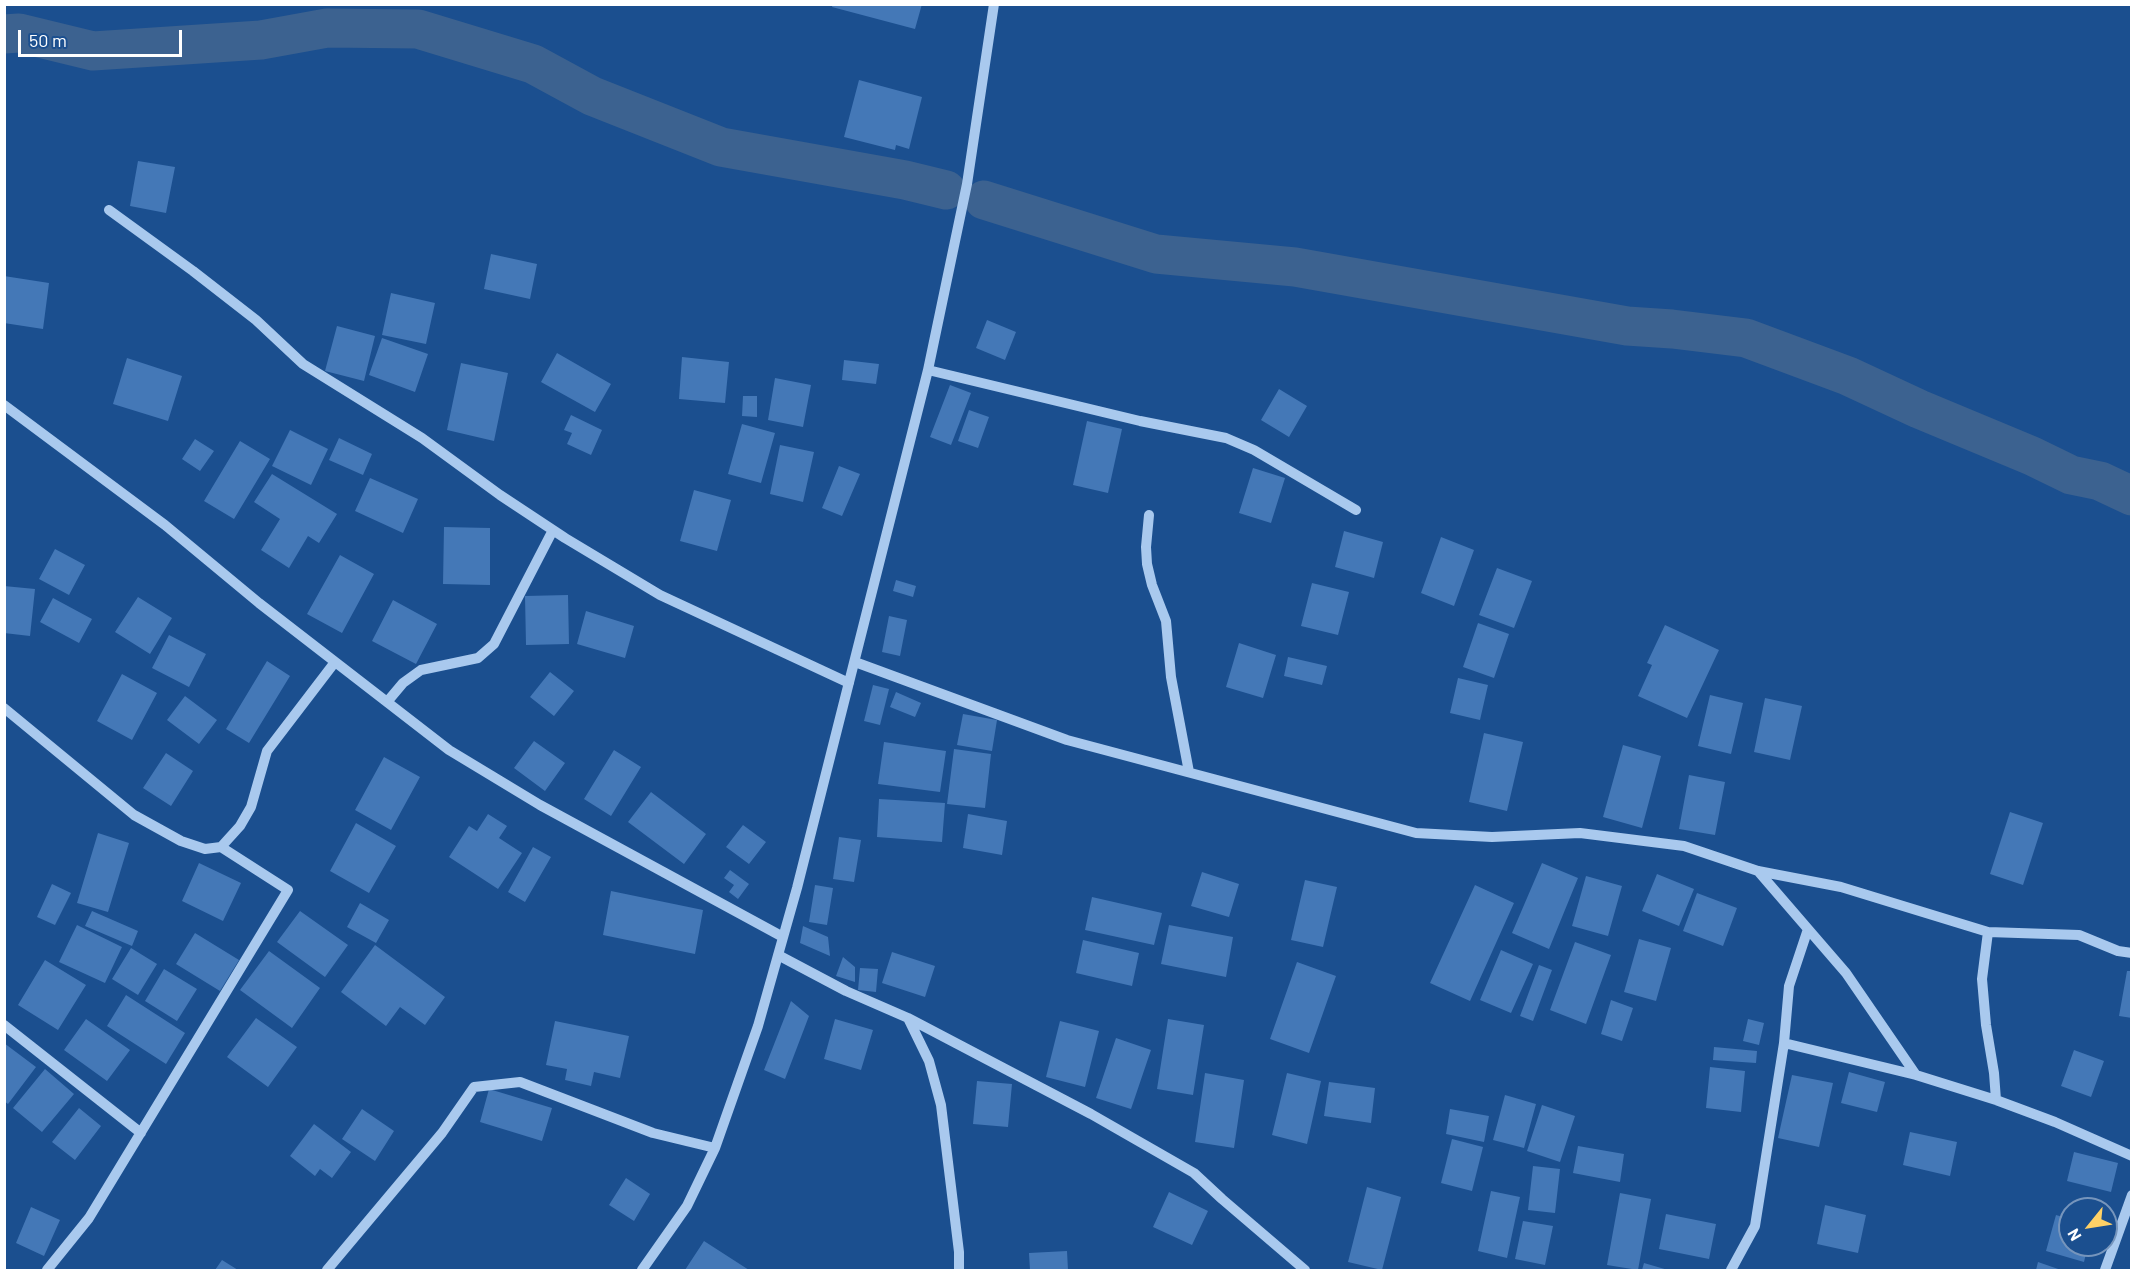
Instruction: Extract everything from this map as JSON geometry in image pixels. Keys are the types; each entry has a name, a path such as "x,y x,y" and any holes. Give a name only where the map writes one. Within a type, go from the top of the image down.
{"street":[{"path":"642,1270 687,1206 715,1148 758,1026 778,955 855,662 928,370 967,184 994,4"},
{"path":"109,210 248,313 303,364 422,438 500,495 553,530 660,595 849,683"},
{"path":"928,370 1140,421 1226,438 1254,450 1356,510"},
{"path":"4,405 165,525 258,603 449,750 540,805 783,937"},
{"path":"1149,515 1147,564 1152,585 1166,621 1170,677 1189,772"},
{"path":"387,702 404,683 421,670 478,658 494,644 553,530"},
{"path":"221,847 240,826 251,807 267,751 335,662"},
{"path":"855,662 1067,740 1416,833 1492,837 1580,833 1684,846 1758,871 1841,887 1989,932 2079,935 2118,951 2132,953"},
{"path":"4,708 134,815 181,841 205,849 221,847 288,890 89,1218 47,1270"},
{"path":"1758,871 1846,973 1916,1075"},
{"path":"1731,1270 1755,1226 1784,1043 1789,986 1808,929"},
{"path":"1989,932 1982,979 1996,1100"},
{"path":"778,955 846,991 908,1018 1091,1114 1194,1173 1295,1266 1305,1270"},
{"path":"908,1018 929,1061 941,1105 959,1252 959,1270"},
{"path":"4,1025 141,1133"},
{"path":"1784,1043 1916,1075 1996,1100 2055,1122 2132,1156"},
{"path":"327,1270 442,1133 474,1087 520,1082 653,1133 715,1148"},
{"path":"2105,1270 2132,1195"}],"building":[{"path":"833,4 922,4 915,29 832,7"},
{"path":"859,80 922,97 909,149 896,145 895,150 844,137"},
{"path":"138,161 175,167 166,213 130,206"},
{"path":"491,254 537,264 530,299 484,289"},
{"path":"4,276 49,283 43,329 4,323"},
{"path":"391,293 435,303 426,344 382,335"},
{"path":"987,320 1016,332 1005,360 976,348"},
{"path":"337,326 375,336 364,381 325,371"},
{"path":"382,338 428,354 415,392 369,375"},
{"path":"557,353 611,384 595,412 541,382"},
{"path":"682,357 729,362 725,403 679,399"},
{"path":"127,358 182,376 168,421 113,404"},
{"path":"844,360 879,364 876,384 842,380"},
{"path":"461,363 508,373 494,441 447,430"},
{"path":"775,378 811,385 803,427 768,420"},
{"path":"950,385 971,393 951,445 930,437"},
{"path":"1279,389 1307,406 1289,437 1261,420"},
{"path":"743,396 757,396 757,417 742,416"},
{"path":"969,410 989,417 978,448 958,441"},
{"path":"571,415 602,430 591,455 567,444 572,433 564,430"},
{"path":"1087,421 1122,429 1108,493 1073,485"},
{"path":"742,424 775,433 761,483 728,474"},
{"path":"290,430 328,449 311,485 272,466"},
{"path":"339,438 372,454 363,475 329,460"},
{"path":"195,439 214,451 200,471 182,459"},
{"path":"240,441 270,459 234,519 204,501"},
{"path":"780,445 814,452 803,502 770,494"},
{"path":"839,466 860,474 842,516 822,508"},
{"path":"1253,468 1285,478 1271,523 1239,513"},
{"path":"272,474 337,514 319,543 308,536 289,568 261,550 280,519 254,502"},
{"path":"370,478 418,499 403,533 355,511"},
{"path":"694,490 731,500 717,551 680,541"},
{"path":"444,527 490,528 490,585 443,584"},
{"path":"1344,531 1383,542 1374,578 1335,567"},
{"path":"1441,537 1474,550 1454,606 1421,593"},
{"path":"55,549 85,565 69,595 39,579"},
{"path":"340,555 374,574 342,633 307,614"},
{"path":"1497,568 1532,581 1514,628 1479,615"},
{"path":"896,580 916,586 913,597 893,591"},
{"path":"1312,583 1349,592 1338,635 1301,626"},
{"path":"4,586 35,589 30,636 4,633"},
{"path":"568,595 569,644 526,645 525,596"},
{"path":"138,597 172,618 150,654 115,632"},
{"path":"53,598 92,619 79,643 40,622"},
{"path":"393,600 437,624 416,664 372,641"},
{"path":"586,611 634,626 625,658 577,644"},
{"path":"889,616 907,620 900,656 882,652"},
{"path":"1478,623 1509,634 1494,678 1463,667"},
{"path":"1665,625 1719,650 1687,718 1638,696 1652,665 1647,663"},
{"path":"169,635 206,654 189,687 152,668"},
{"path":"1239,643 1276,655 1263,698 1226,687"},
{"path":"1288,657 1327,666 1322,685 1284,676"},
{"path":"267,661 290,676 249,743 226,729"},
{"path":"550,672 574,691 554,716 530,697"},
{"path":"122,674 157,693 132,740 97,721"},
{"path":"1458,678 1488,685 1480,720 1450,713"},
{"path":"873,685 889,689 880,725 864,721"},
{"path":"896,692 921,703 915,717 890,707"},
{"path":"1710,695 1743,703 1731,754 1698,746"},
{"path":"185,696 217,720 199,744 167,720"},
{"path":"1765,698 1802,706 1790,760 1754,752"},
{"path":"963,714 997,720 992,751 957,745"},
{"path":"1484,733 1523,742 1507,811 1469,802"},
{"path":"534,741 565,763 545,791 514,768"},
{"path":"884,742 946,751 940,792 878,784"},
{"path":"1623,745 1661,756 1642,828 1603,817"},
{"path":"954,749 991,754 985,808 947,804"},
{"path":"614,750 641,767 611,816 584,799"},
{"path":"166,753 193,771 171,806 143,788"},
{"path":"384,757 420,777 391,830 355,810"},
{"path":"1689,775 1725,782 1715,835 1679,829"},
{"path":"651,792 706,834 684,864 628,822"},
{"path":"879,799 945,803 942,842 877,837"},
{"path":"2010,812 2043,823 2023,885 1990,874"},
{"path":"488,814 507,826 499,838 522,853 498,889 449,857 469,826 477,831"},
{"path":"968,814 1007,821 1002,855 963,848"},
{"path":"356,823 396,846 369,893 330,871"},
{"path":"743,825 766,842 749,864 726,847"},
{"path":"98,833 129,843 108,912 77,903"},
{"path":"839,837 861,840 854,882 833,879"},
{"path":"533,847 551,857 525,902 508,892"},
{"path":"199,863 241,883 223,921 182,901"},
{"path":"1542,863 1578,878 1549,949 1512,933"},
{"path":"730,870 749,884 738,899 729,892 734,885 724,878"},
{"path":"1202,872 1239,884 1229,917 1191,906"},
{"path":"1657,874 1694,889 1679,926 1642,911"},
{"path":"1586,876 1622,886 1608,936 1572,926"},
{"path":"1305,880 1337,887 1323,947 1291,940"},
{"path":"52,884 71,893 55,925 37,917"},
{"path":"815,885 833,888 827,925 809,922"},
{"path":"1475,885 1514,903 1470,1001 1430,983"},
{"path":"611,891 703,910 695,954 603,935"},
{"path":"1697,893 1737,908 1723,946 1683,931"},
{"path":"1092,897 1162,913 1154,945 1085,930"},
{"path":"360,903 389,920 376,943 347,927"},
{"path":"92,911 138,931 132,946 85,926"},
{"path":"300,911 348,945 325,977 277,942"},
{"path":"77,925 122,947 105,983 59,962"},
{"path":"1169,925 1233,937 1226,977 1161,964"},
{"path":"803,926 828,937 830,956 800,943"},
{"path":"195,933 239,960 220,991 176,964"},
{"path":"1639,939 1671,948 1656,1001 1624,992"},
{"path":"1083,940 1139,953 1132,986 1076,973"},
{"path":"1575,942 1611,955 1586,1024 1550,1010"},
{"path":"375,945 445,997 425,1025 400,1007 386,1026 341,992"},
{"path":"131,948 157,964 138,995 112,979"},
{"path":"1501,950 1533,964 1511,1013 1480,1000"},
{"path":"269,951 320,988 292,1028 240,990"},
{"path":"892,952 935,966 925,997 882,983"},
{"path":"843,957 855,967 855,982 836,976"},
{"path":"45,960 86,985 58,1030 18,1005"},
{"path":"1297,962 1336,976 1309,1053 1270,1039"},
{"path":"1539,965 1552,970 1533,1021 1520,1016"},
{"path":"860,968 878,969 876,992 858,990"},
{"path":"164,969 197,989 177,1021 145,1001"},
{"path":"2127,971 2132,971 2132,1018 2119,1016"},
{"path":"126,995 185,1033 166,1064 107,1026"},
{"path":"1611,1000 1633,1008 1622,1041 1601,1034"},
{"path":"791,1001 809,1016 785,1079 764,1070"},
{"path":"256,1018 297,1047 268,1087 227,1057"},
{"path":"86,1019 130,1050 107,1081 64,1050"},
{"path":"835,1019 873,1030 861,1070 824,1059"},
{"path":"1168,1019 1204,1025 1193,1095 1157,1089"},
{"path":"1748,1019 1764,1023 1759,1045 1743,1041"},
{"path":"555,1021 629,1036 620,1078 594,1072 591,1086 565,1080 567,1069 546,1065"},
{"path":"1060,1021 1099,1031 1085,1087 1046,1077"},
{"path":"1116,1038 1151,1050 1131,1109 1096,1098"},
{"path":"4,1043 36,1067 8,1104 4,1101"},
{"path":"1714,1047 1757,1051 1756,1063 1713,1060"},
{"path":"2074,1050 2104,1061 2091,1097 2061,1086"},
{"path":"1710,1067 1745,1071 1741,1112 1706,1108"},
{"path":"45,1069 74,1094 42,1132 13,1108"},
{"path":"1849,1072 1885,1082 1877,1112 1841,1103"},
{"path":"1205,1073 1244,1080 1234,1148 1195,1142"},
{"path":"1287,1073 1321,1081 1307,1144 1272,1135"},
{"path":"1792,1075 1833,1083 1819,1147 1778,1138"},
{"path":"977,1081 1012,1084 1008,1127 973,1124"},
{"path":"1329,1082 1375,1088 1371,1123 1324,1116"},
{"path":"489,1089 552,1108 542,1141 480,1122"},
{"path":"1505,1095 1536,1104 1524,1148 1493,1140"},
{"path":"1542,1105 1575,1116 1560,1162 1527,1151"},
{"path":"79,1108 101,1126 75,1160 52,1142"},
{"path":"362,1109 394,1131 375,1161 342,1139"},
{"path":"1450,1109 1489,1116 1484,1142 1446,1134"},
{"path":"314,1124 351,1152 332,1178 320,1169 315,1176 290,1156"},
{"path":"1910,1132 1957,1142 1950,1176 1903,1165"},
{"path":"1452,1139 1483,1147 1472,1191 1441,1183"},
{"path":"1578,1146 1624,1154 1620,1182 1573,1173"},
{"path":"2074,1152 2118,1163 2111,1192 2067,1181"},
{"path":"1533,1166 1560,1169 1555,1213 1528,1210"},
{"path":"626,1178 650,1194 634,1221 609,1205"},
{"path":"1367,1187 1401,1197 1382,1270 1348,1262"},
{"path":"1491,1191 1520,1197 1507,1258 1478,1251"},
{"path":"1169,1192 1208,1211 1192,1245 1153,1227"},
{"path":"1620,1193 1651,1199 1638,1270 1607,1265"},
{"path":"1825,1205 1866,1215 1858,1253 1817,1244"},
{"path":"31,1207 60,1220 44,1256 16,1243"},
{"path":"1666,1214 1716,1224 1709,1259 1659,1249"},
{"path":"2056,1215 2058,1216 2058,1254 2046,1251"},
{"path":"1523,1221 1553,1226 1545,1265 1515,1259"},
{"path":"704,1241 749,1270 685,1270"},
{"path":"1067,1251 1068,1270 1030,1270 1029,1253"},
{"path":"2067,1257 2085,1257 2084,1262"},
{"path":"222,1260 238,1270 215,1270"},
{"path":"2038,1262 2061,1270 2036,1270"},
{"path":"1644,1263 1668,1270 1642,1270"}],"waterway":[{"path":"4,34 19,33 93,51 261,40 327,28 418,29 533,64 592,96 721,147 905,180 946,190"},
{"path":"984,200 1156,254 1295,267 1627,326 1746,338 1848,376 2071,475 2100,481 2132,496"}]}
